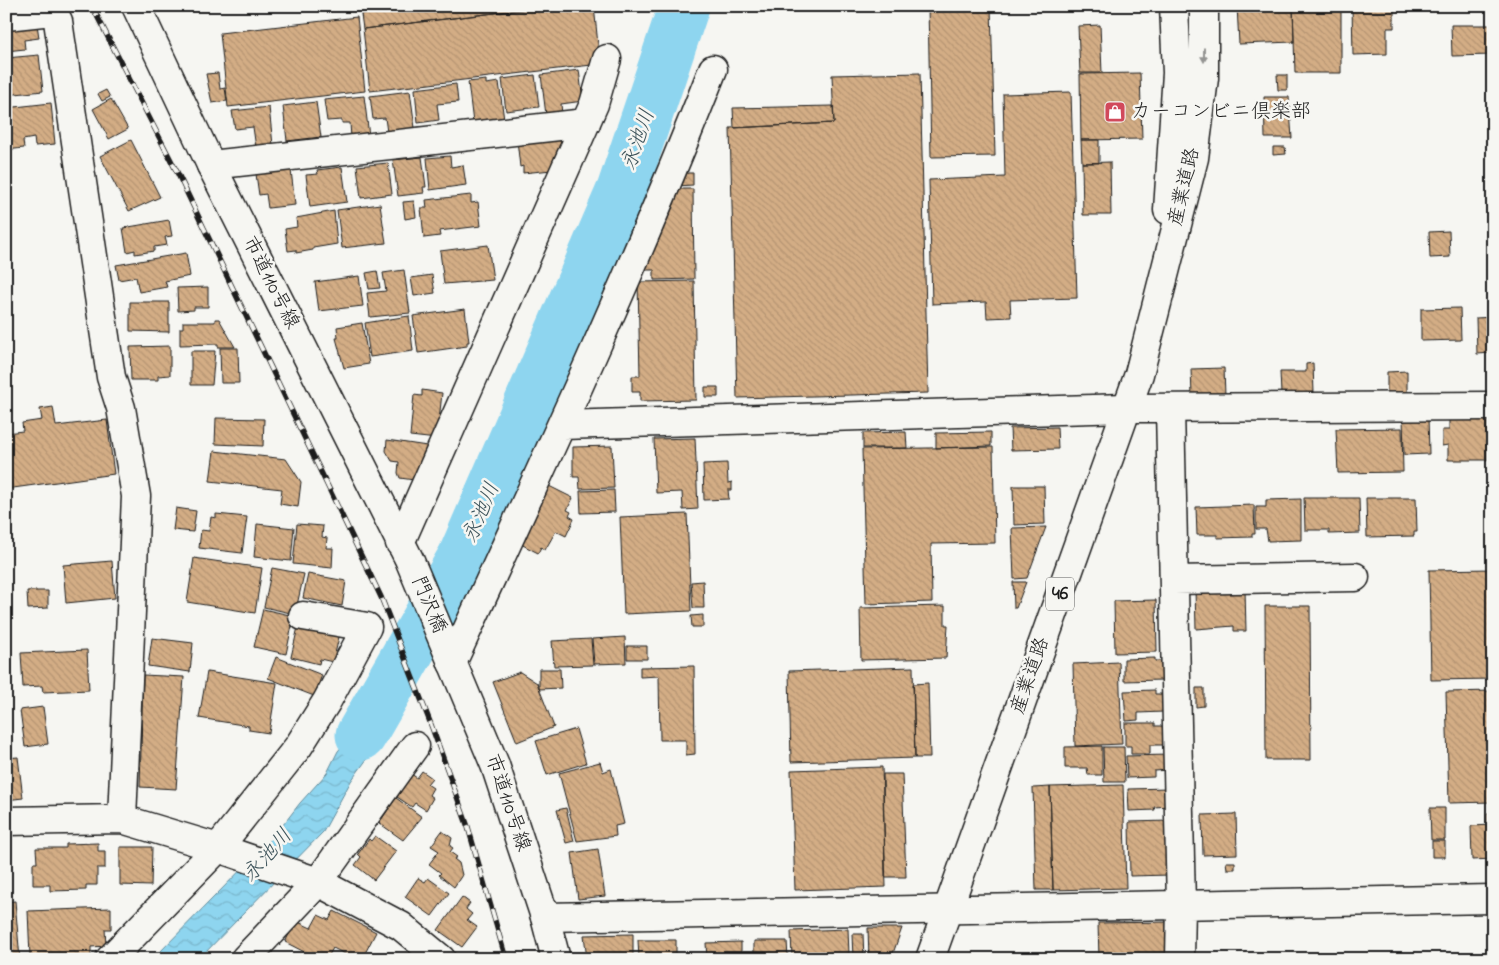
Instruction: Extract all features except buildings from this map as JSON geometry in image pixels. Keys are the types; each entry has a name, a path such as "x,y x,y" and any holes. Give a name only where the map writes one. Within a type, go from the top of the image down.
{"street":[{"name":"市道110号線","path":"136,6 211,166 404,551"},
{"name":"産業道路","path":"1164,277 1177,72 1174,6"},
{"name":"産業道路","path":"930,959 1139,374 1194,158 1204,78 1204,6"},
{"path":"6,16 51,8 58,21 111,377 121,408 136,496 122,819"},
{"path":"404,551 594,104 606,59"},
{"path":"450,656 562,425 683,146 713,69"},
{"path":"211,166 586,122"},
{"path":"562,425 1126,408 1493,406"},
{"path":"1170,409 1181,905 1180,959"},
{"name":"門沢橋","path":"404,551 450,656"},
{"path":"1174,580 1354,577"},
{"path":"110,959 222,850 298,747 327,701 367,627 303,616"},
{"name":"市道110号線","path":"450,656 495,766 546,917 556,959"},
{"path":"245,959 312,879 415,746"},
{"path":"6,821 122,819 222,850 312,879 401,926 441,959"},
{"path":"546,917 1493,899"}],"water":[{"path":"390,658 404,690 367,759 351,781 323,832 199,959 153,959 276,834 327,773 338,751 351,736 347,731"}],"waterway":[{"name":"永池川","path":"361,735 463,557 622,190 684,6"}],"railway":[{"path":"92,6 177,172 381,597 430,722 468,827 506,959"}],"place":[{"name":"カーコンビニ倶楽部","path":"1115,112"}]}
